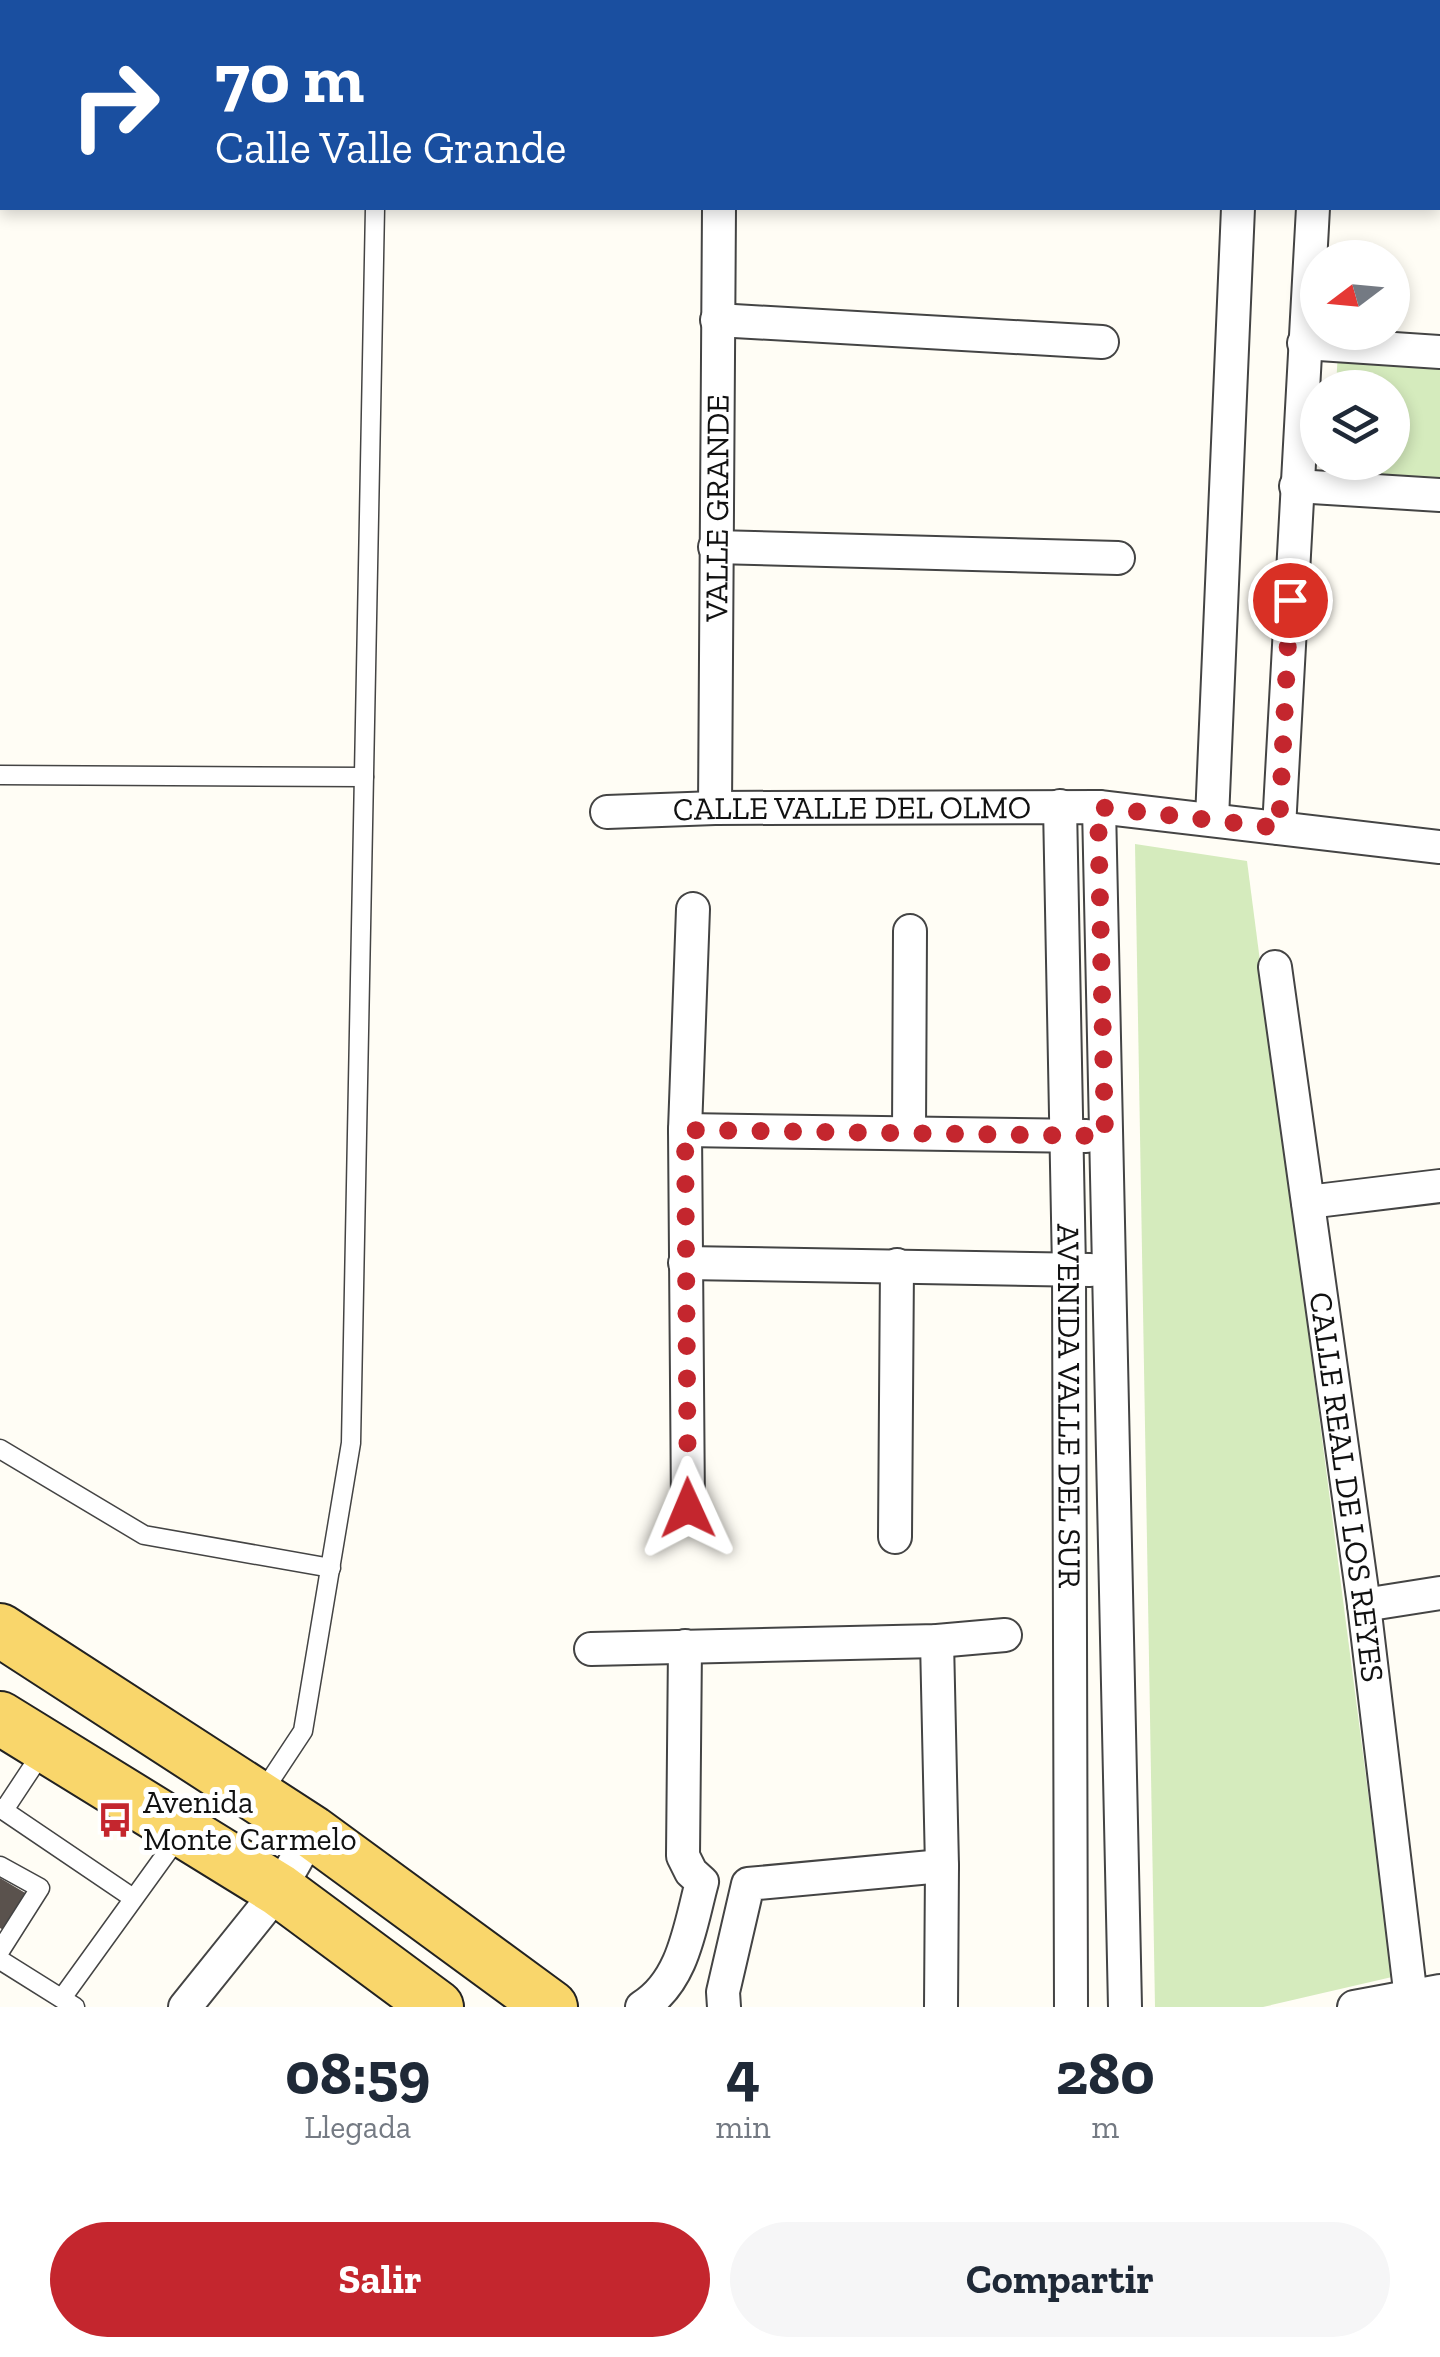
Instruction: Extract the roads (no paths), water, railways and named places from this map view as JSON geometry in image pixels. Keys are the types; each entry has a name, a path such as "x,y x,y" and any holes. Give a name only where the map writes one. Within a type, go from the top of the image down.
{"main road":[{"path":"0,1630 312,1832 551,2007"},
{"path":"0,1718 278,1890 396,1992 437,2007"}],"street":[{"name":"VALLE GRANDE","path":"715,808 718,210"},
{"path":"1212,819 1238,210"},
{"path":"1311,240 1313,210"},
{"path":"717,320 1102,342"},
{"path":"1279,828 1304,350"},
{"path":"1410,350 1440,352"},
{"path":"1296,486 1440,495"},
{"path":"716,547 1118,558"},
{"name":"AVENIDA VALLE DEL SUR","path":"1060,806 1068,1269 1071,2007"},
{"name":"CALLE VALLE DEL OLMO","path":"607,812 1098,807 1440,847"},
{"name":"AVENIDA VALLE DEL SUR","path":"1098,807 1125,2007"},
{"path":"688,1508 685,1130 693,908"},
{"path":"909,1133 910,931"},
{"name":"CALLE REAL DE LOS REYES","path":"1276,967 1420,1998"},
{"path":"685,1130 1105,1136"},
{"path":"1308,1202 1440,1186"},
{"path":"684,1263 1108,1270"},
{"path":"896,1537 897,1265"},
{"path":"1364,1605 1440,1593"},
{"path":"1070,1613 1116,1612"},
{"path":"592,1649 937,1641 1005,1635"},
{"path":"937,1641 941,2007"},
{"path":"642,2007 681,1963 702,1882 683,1856 685,1646"},
{"path":"185,2007 278,1890 312,1832"},
{"path":"681,1963 724,2000 748,1884 942,1866"},
{"path":"1354,2007 1420,1998"}],"lane":[{"path":"258,1797 303,1731 351,1443 375,210"},
{"path":"0,774 364,777"},
{"path":"0,1449 144,1535 330,1568"},
{"path":"46,1746 2,1809 134,1898"},
{"path":"0,1960 68,2002 134,1898 183,1831"},
{"path":"0,1866 40,1888 0,1951"}],"place":[{"name":"Avenida Monte Carmelo","path":"115,1820"}]}
